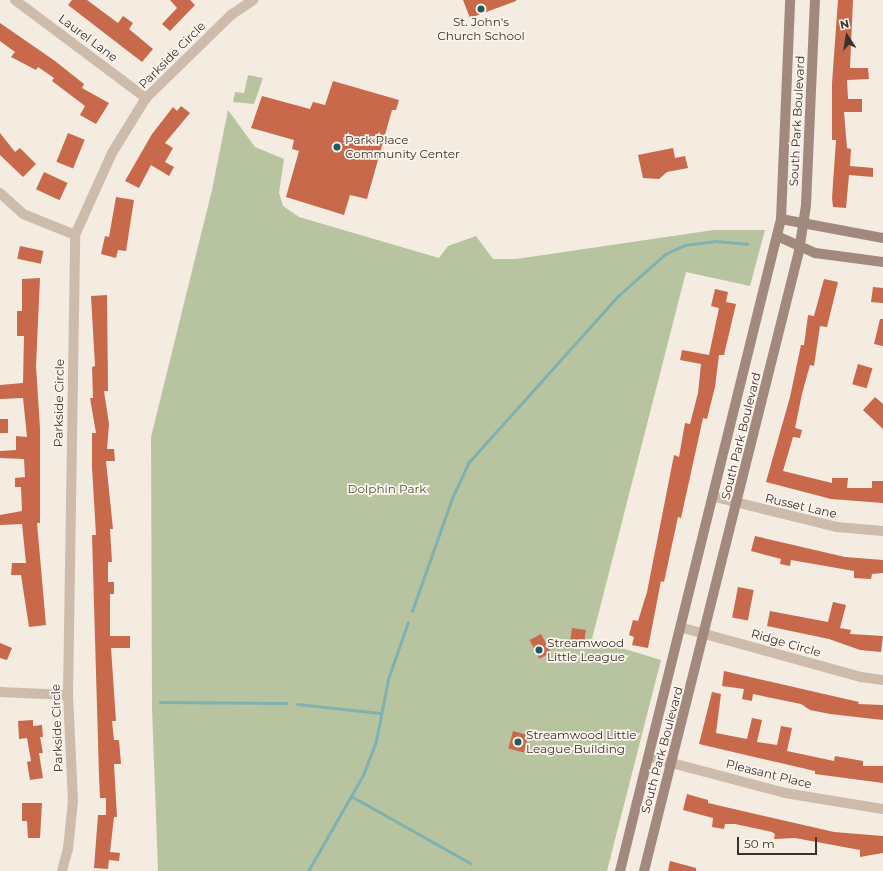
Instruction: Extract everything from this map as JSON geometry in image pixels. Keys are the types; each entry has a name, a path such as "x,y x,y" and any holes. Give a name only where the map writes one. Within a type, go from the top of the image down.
{"street":[{"name":"Laurel Lane","path":"15,0 146,98"},
{"path":"232,0 239,8"},
{"name":"Parkside Circle","path":"62,871 68,849 73,801 68,695 75,235 112,153 146,98 239,8 253,0"},
{"name":"South Park Boulevard","path":"620,871 683,628 781,219 790,0"},
{"name":"South Park Boulevard","path":"644,871 706,634 800,248 804,225 815,0"},
{"path":"0,193 24,214 75,235"},
{"path":"781,219 804,225 883,238"},
{"path":"777,236 800,248 883,262"},
{"name":"Russet Lane","path":"715,498 837,527 883,531"},
{"name":"Ridge Circle","path":"683,628 861,677 883,680"},
{"path":"0,692 68,695"},
{"name":"Pleasant Place","path":"649,757 785,793 883,809"}],"green space":[{"path":"248,75 263,78 254,104 233,102 235,92 244,93"},
{"name":"Dolphin Park","path":"228,110 255,147 284,159 279,193 283,206 299,217 439,258 448,246 476,236 493,259 516,259 714,230 765,230 750,286 686,272 592,639 661,660 607,871 158,871 152,708 151,437 212,190"}],"building":[{"path":"72,0 87,0 118,23 123,16 133,23 129,29 153,49 142,62 68,5"},
{"path":"170,0 190,0 195,5 170,31 162,24 177,8"},
{"name":"St. John's Church School","path":"463,0 516,0 516,1 470,18"},
{"path":"838,0 853,0 850,68 868,68 869,79 847,80 848,99 862,99 862,112 844,112 847,148 851,149 850,166 873,168 873,177 849,175 846,208 833,207 832,198 836,140 832,140 832,83"},
{"path":"0,23 55,61 84,84 82,88 109,103 96,124 80,115 85,106 52,81 54,78 38,67 36,70 11,57 15,52 0,41"},
{"name":"Park Place Community Center","path":"333,81 399,100 396,110 392,110 367,199 350,195 344,215 286,197 299,151 292,149 294,140 251,128 262,96 310,109 313,102 325,105"},
{"path":"181,106 190,113 165,143 173,148 165,162 174,167 169,176 151,165 139,188 125,181 152,134 173,107 177,111"},
{"path":"0,133 15,152 20,148 36,164 23,177 0,155"},
{"path":"68,133 85,140 73,168 56,162"},
{"path":"673,148 675,158 685,156 688,168 667,172 659,179 643,178 638,155"},
{"path":"44,172 68,183 60,200 36,189"},
{"path":"116,197 134,200 126,251 118,250 116,258 101,254 105,236 109,237"},
{"path":"20,246 43,251 41,264 17,259"},
{"path":"40,278 36,366 40,428 40,523 37,523 46,625 29,627 21,575 11,575 12,563 26,563 22,524 0,525 0,515 22,511 21,487 15,487 15,478 25,477 24,459 0,458 0,451 16,450 16,436 27,437 23,398 0,399 0,385 23,383 24,336 17,336 17,311 22,311 22,279"},
{"path":"824,279 838,282 827,327 820,326 814,366 810,365 802,394 795,428 802,430 800,438 793,437 783,471 832,483 832,478 848,478 847,488 872,488 872,481 883,481 883,503 831,499 766,482 790,397 801,345 804,345 808,315 814,316"},
{"path":"873,287 883,288 883,303 871,302"},
{"path":"715,289 728,292 726,302 736,304 724,355 719,355 715,387 707,419 703,418 681,518 678,517 664,582 661,581 648,648 632,645 634,637 629,635 633,620 638,621 647,592 674,455 679,457 685,423 690,424 698,393 701,364 680,360 682,350 709,355 719,308 711,306"},
{"path":"107,295 108,391 104,391 109,424 107,449 114,449 115,461 106,461 113,529 110,529 112,562 108,562 108,582 114,582 114,594 110,594 110,636 130,636 130,648 111,648 116,721 112,721 114,740 119,740 121,764 114,764 117,817 114,817 110,852 120,853 119,861 109,860 108,869 94,868 98,815 106,815 106,798 100,798 99,776 92,535 96,535 92,467 92,433 96,433 90,398 93,398 92,367 95,366 91,296"},
{"path":"880,319 883,319 883,346 874,344"},
{"path":"858,364 872,368 867,388 852,384"},
{"path":"875,397 883,404 883,429 863,410"},
{"path":"0,419 8,419 8,433 0,433"},
{"path":"755,536 845,557 883,560 883,573 872,574 871,579 854,578 854,571 791,560 790,566 780,564 781,559 751,551"},
{"path":"738,587 754,590 748,620 732,617"},
{"path":"833,602 846,605 840,628 851,630 850,634 883,636 881,652 860,650 829,639 767,626 770,611 828,622"},
{"path":"572,628 586,630 584,641 570,639"},
{"name":"Streamwood Little League","path":"541,634 551,653 539,659 530,640"},
{"path":"0,643 12,648 7,660 0,658"},
{"path":"724,671 859,702 858,704 883,705 883,720 830,714 810,710 801,704 753,694 752,701 742,699 744,689 722,686"},
{"path":"712,692 721,694 716,733 747,739 752,718 762,720 757,742 777,745 781,726 792,728 787,751 834,761 835,756 863,761 863,766 883,766 883,783 815,774 815,771 699,744"},
{"path":"33,720 33,726 42,725 43,737 40,737 43,753 39,753 43,778 30,780 27,762 31,761 27,738 19,739 18,721"},
{"name":"Streamwood Little League Building","path":"513,731 528,735 524,753 508,748"},
{"path":"687,794 708,800 708,803 834,832 883,836 883,853 860,857 860,850 795,838 774,839 775,834 772,832 735,824 725,824 724,829 712,827 713,818 683,810"},
{"path":"22,803 42,803 40,838 28,838 27,821 22,821"},
{"path":"670,861 696,868 696,871 668,871"}],"waterway":[{"path":"412,611 452,498 468,463 619,295 665,254 684,245 715,241 747,244"},
{"path":"308,871 363,775 376,741 388,679 408,622"},
{"path":"160,702 286,703"},
{"path":"297,704 381,713"},
{"path":"351,796 470,863"}],"place":[{"name":"St. John's Church School","path":"481,9"},
{"name":"Park Place Community Center","path":"337,147"},
{"name":"Streamwood Little League","path":"539,650"},
{"name":"Streamwood Little League Building","path":"518,742"}]}
